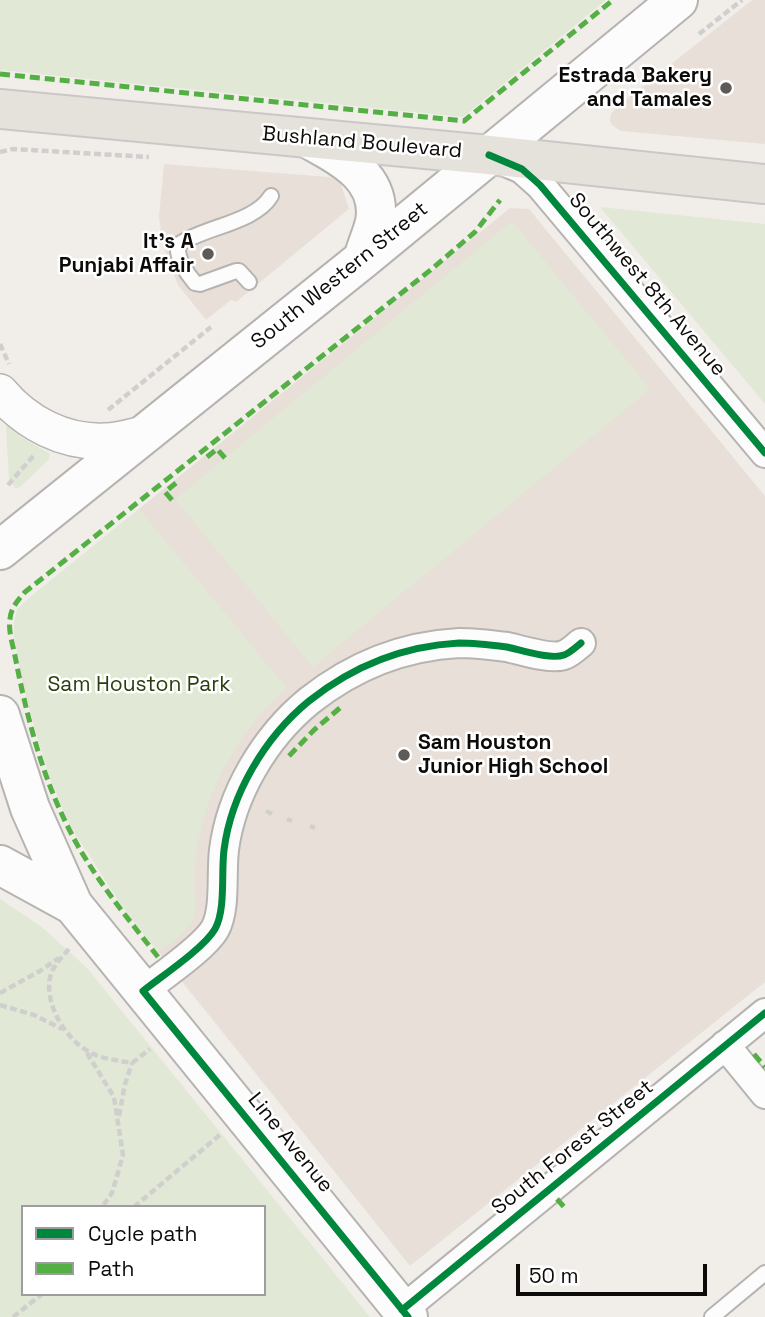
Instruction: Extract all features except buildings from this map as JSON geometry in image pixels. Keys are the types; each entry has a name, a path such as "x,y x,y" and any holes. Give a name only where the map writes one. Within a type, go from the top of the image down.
{"main road":[{"name":"South Western Street","path":"0,550 363,259 678,0"},
{"name":"Bushland Boulevard","path":"0,109 765,184"},
{"path":"309,139 343,157 371,187 375,202 375,222 363,259"},
{"name":"Line Avenue","path":"0,715 30,808 73,905 405,1313"},
{"name":"Line Avenue","path":"0,864 73,905"}],"street":[{"name":"Southwest 8th Avenue","path":"489,155 522,169 540,185 765,453"},
{"path":"5,379 8,402 35,423 65,437 105,441 148,433"},
{"path":"143,991 214,931 220,914 224,849 238,800 260,755 282,727 307,702 358,669 409,650 463,643 557,657 569,653 581,643"},
{"name":"South Forest Street","path":"405,1313 765,1013"},
{"path":"725,1045 765,1094"}],"lane":[{"path":"249,282 236,271 200,284 195,283 189,277 177,251 178,245 255,211 271,196"},
{"path":"712,1317 765,1273"}],"path":[{"path":"699,34 742,0"},
{"path":"0,152 13,149 162,158"},
{"path":"105,413 211,327"},
{"path":"0,344 5,379"},
{"path":"8,485 43,445"},
{"path":"63,1029 50,992 53,969 72,946"},
{"path":"0,993 66,953"},
{"path":"0,1005 34,1014 63,1029 93,1060 114,1097 123,1155 112,1193 103,1205"},
{"path":"118,1121 132,1063 157,1044"},
{"path":"84,1049 104,1059 132,1063"},
{"path":"136,1205 225,1131"},
{"path":"13,1317 39,1296"}],"shaded area":[{"path":"752,0 765,0 765,144 621,131 613,126 610,121 611,114 617,107"},
{"path":"164,164 329,177 340,181 349,209 236,302 231,300 206,320 178,285 162,244 159,215"},
{"name":"Sam Houston Junior High School","path":"510,208 529,209 765,496 765,982 410,1266 131,918 70,826 50,778 36,733 23,684 14,622 17,610 23,603"}],"green space":[{"path":"0,0 606,0 463,117 0,70"},
{"path":"600,207 765,224 765,404"},
{"path":"512,221 650,389 313,667 175,499"},
{"path":"6,426 50,454 49,459 19,488 15,488 9,480"},
{"name":"Sam Houston Park","path":"139,509 287,688 254,722 217,782 197,849 193,919 183,933 158,952 120,903 70,825 50,778 36,733 14,636 16,614 23,603"},
{"path":"0,899 42,927 87,968 370,1317 0,1317"}],"marked path":[{"path":"0,74 464,121 613,0"},
{"path":"158,957 97,877 76,843 58,805 42,764 24,699 10,633 13,608 25,592 433,268 475,232 500,200"},
{"path":"207,457 217,449 225,458"},
{"path":"172,500 165,492 176,483"},
{"path":"289,756 341,707"},
{"path":"754,1054 765,1067"},
{"path":"557,1199 565,1208"}],"cycle path":[{"path":"489,155 522,169 540,185 765,453"},
{"path":"408,1317 143,991 192,953 215,929 221,911 224,850 228,829 242,788 278,732 309,701 361,668 418,648 471,643 558,656 568,653 581,643"},
{"path":"402,1310 765,1013"}],"place":[{"name":"Estrada Bakery and Tamales","path":"726,88"},
{"name":"It's A Punjabi Affair","path":"208,254"},
{"name":"Sam Houston Junior High School","path":"404,755"}]}
